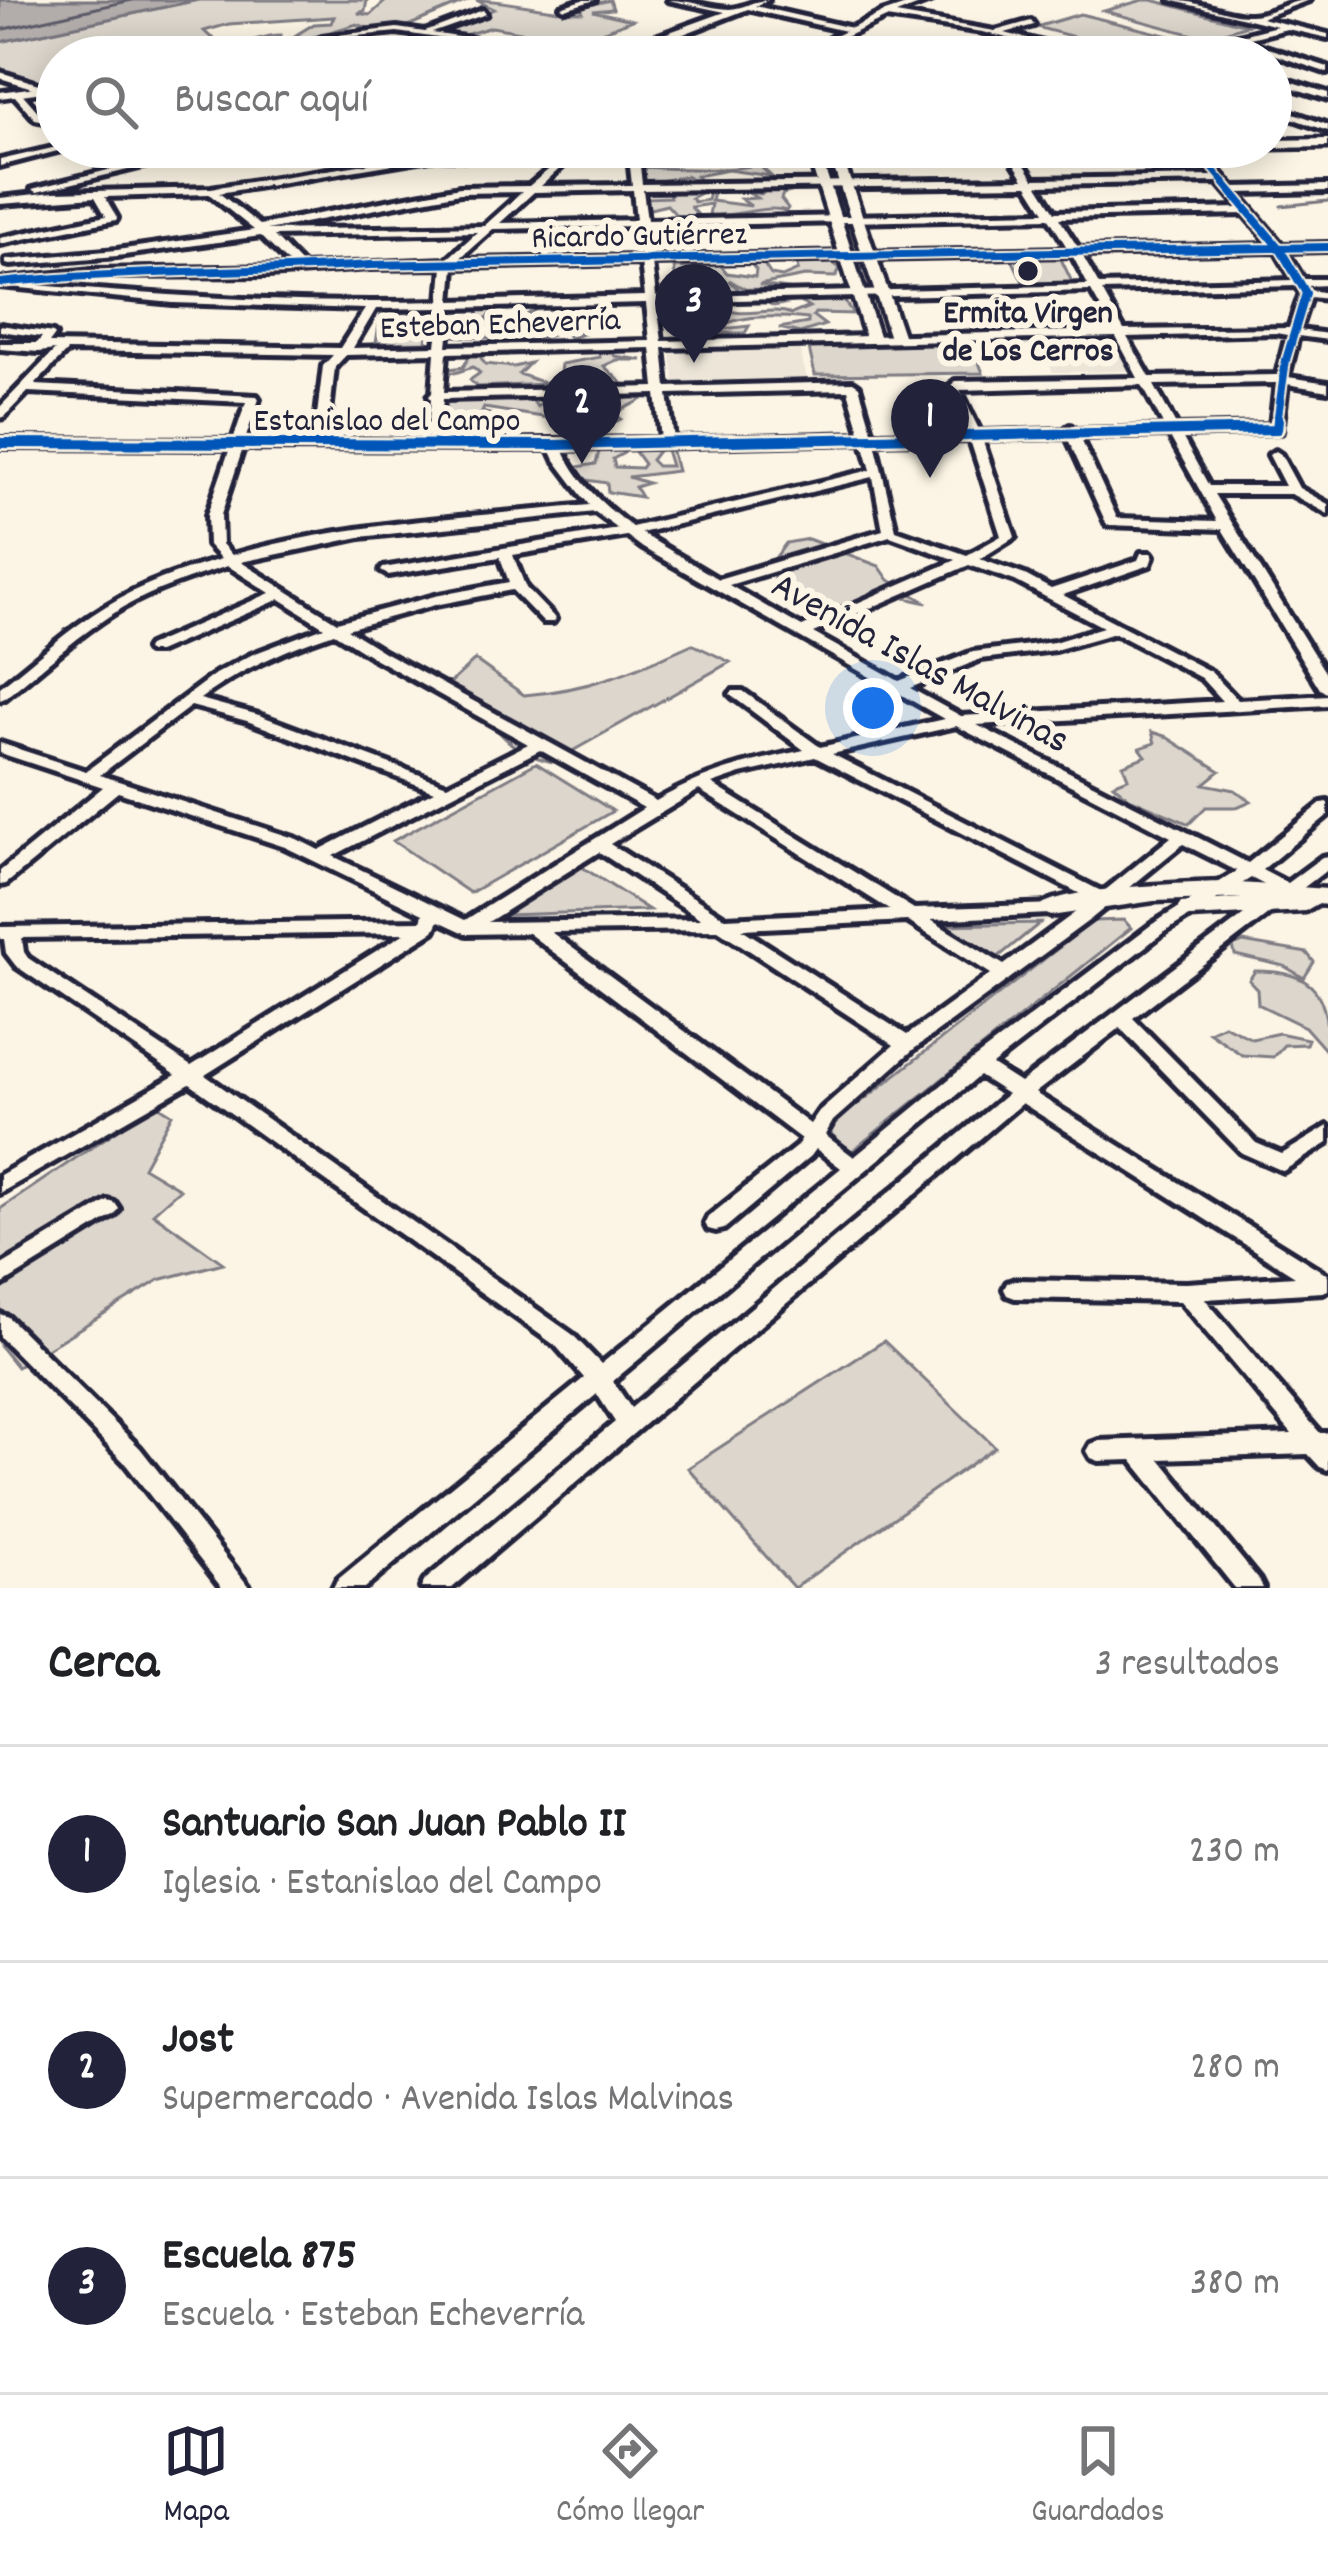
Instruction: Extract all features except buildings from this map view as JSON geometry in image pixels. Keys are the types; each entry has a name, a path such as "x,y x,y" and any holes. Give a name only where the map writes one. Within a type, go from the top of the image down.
{"main road":[{"path":"1050,908 1215,892 1289,891 1328,898"},
{"path":"1093,906 1263,908 1328,898"}],"street":[{"path":"566,7 591,0"},
{"path":"672,0 730,11"},
{"path":"665,36 764,0"},
{"path":"839,36 928,0"},
{"path":"1174,0 1328,36"},
{"path":"1252,18 1305,0"},
{"path":"745,6 851,29"},
{"path":"422,33 483,12"},
{"path":"885,15 1006,36"},
{"path":"995,33 1031,22"},
{"path":"1254,36 1287,26"},
{"path":"332,36 377,29 442,36"},
{"path":"1292,58 1328,70"},
{"path":"1292,71 1328,60"},
{"path":"0,75 36,84"},
{"path":"1292,84 1328,96"},
{"path":"0,95 36,90"},
{"path":"16,93 36,115"},
{"path":"1292,115 1328,128"},
{"path":"1292,144 1328,143"},
{"path":"0,163 36,155"},
{"path":"28,197 39,188 114,168"},
{"path":"1,200 211,191 360,168"},
{"path":"433,445 448,263 555,168"},
{"path":"636,168 668,442"},
{"path":"816,168 873,339"},
{"path":"840,168 897,338"},
{"path":"1022,168 1075,251 1205,490 1328,689"},
{"path":"1212,168 1280,249 1305,289 1328,296"},
{"path":"10,262 262,231 449,191 1222,179"},
{"path":"1231,190 1328,188"},
{"path":"211,191 301,270"},
{"path":"0,241 112,218 98,194"},
{"path":"262,231 1247,211"},
{"name":"Ricardo Gutiérrez","path":"0,284 92,273 448,263 1328,247"},
{"path":"0,284 173,300 372,306 1305,289 1328,282"},
{"path":"0,298 17,287"},
{"path":"1279,379 1305,289"},
{"path":"320,445 329,366 372,306"},
{"path":"0,328 49,334 39,349"},
{"name":"Esteban Echeverría","path":"0,346 343,352 1120,334 1290,332 1328,337"},
{"path":"0,414 62,350"},
{"path":"802,632 968,560 1007,537 974,433 954,389 959,384 1146,378 1279,379 1328,386"},
{"name":"Estanislao del Campo","path":"0,443 555,445 1277,429 1279,379"},
{"path":"435,396 853,386 890,532"},
{"path":"24,388 253,399 212,530 215,545 230,561 336,628 656,808"},
{"path":"1070,430 1112,522 1228,525"},
{"name":"Avenida Islas Malvinas","path":"555,445 598,508 628,532 896,688 1289,891"},
{"path":"1275,455 1294,490 1328,511"},
{"path":"388,571 628,532 878,472"},
{"path":"1205,490 1294,490"},
{"path":"0,695 115,607 181,576 333,539 598,508"},
{"path":"716,584 890,532 1050,594 1206,675 1223,688 1232,703"},
{"path":"505,553 517,585 548,620"},
{"path":"1050,594 1145,562 1146,556"},
{"path":"88,776 224,675 336,628 410,605 517,585"},
{"path":"153,649 281,593"},
{"path":"896,688 978,655 1055,646 1118,628"},
{"path":"738,694 817,752 1093,906"},
{"path":"188,700 253,718 446,790"},
{"path":"462,927 699,783 817,752 958,721 1328,700"},
{"path":"320,856 542,743"},
{"path":"0,748 320,856 431,920"},
{"path":"699,783 1002,972"},
{"path":"0,880 116,784"},
{"path":"346,1588 978,1066 1186,909 1247,873 1328,807"},
{"path":"716,1222 804,1151 811,1132 907,1044 1181,837"},
{"path":"600,845 907,1044"},
{"path":"434,1588 1021,1093 1328,861"},
{"path":"629,1424 599,1378 564,1340 22,962 6,933 431,920 462,927 724,924 1050,908"},
{"path":"0,1185 190,1075 431,920"},
{"path":"532,927 854,1168"},
{"path":"1122,1019 1249,1148 1270,1160 1283,1163 1328,1133"},
{"path":"978,1066 1326,1283"},
{"path":"0,1276 108,1209"},
{"path":"1015,1289 1186,1292 1326,1283"},
{"path":"1186,1292 1323,1449"},
{"path":"0,1323 132,1456 237,1588"},
{"path":"1099,1451 1323,1449"},
{"path":"1139,1451 1250,1588"}],"shaded area":[{"path":"198,0 367,0 365,11 358,13 370,15 387,0 469,0 403,28 371,29 357,24 316,36 296,35 314,24 331,23 334,17 229,24 204,31 210,36 36,36 35,82 0,70 0,42"},
{"path":"476,0 583,12 581,7 610,0 613,9 593,11 632,20 592,36 543,36 492,27 461,36 442,33 494,9"},
{"path":"1152,0 1247,25 1198,36 1104,11"},
{"path":"1080,14 1170,36 1070,36 1036,27"},
{"path":"639,168 766,168 771,176 728,170 696,176 753,183 683,184 690,178 649,183 639,177 643,172"},
{"path":"772,187 802,189 783,194 786,211 717,216 709,215 711,204 691,207 699,216 677,216 667,205 642,211 637,194 650,190 645,198 670,197 669,188 698,189 702,192 691,198 694,202 707,200 709,192 731,190 713,193 711,201 751,206 741,199 757,198 745,191 761,194"},
{"path":"1011,257 1061,259 1073,284 1025,286"},
{"path":"747,259 761,260 771,275 782,277 798,270 796,260 827,259 840,268 836,277 805,276 759,285 795,290 745,289 729,280 739,290 659,289 676,283 674,267 697,269 702,262 717,261 727,273 755,277 756,270"},
{"path":"841,296 853,314 815,313 825,325 800,333 779,328 808,323 808,319 747,318 714,330 749,326 745,333 693,333 719,324 709,320 692,325 701,316 680,314 689,303 674,305 665,316 657,315 656,305 693,301 702,307 713,300 738,300 718,306 736,312 792,314 809,307 797,301 774,306 764,301"},
{"path":"516,305 559,305 552,312 553,322 583,334 570,338 535,324 529,330 548,336 540,338 494,324 487,327 490,334 512,339 446,336 447,321 456,320 450,331 480,327 478,309 500,308 485,319 525,324 533,320 528,314 536,309"},
{"path":"381,313 430,313 426,342 376,343"},
{"path":"1112,337 1131,371 1053,372 1036,338"},
{"path":"971,342 983,373 815,375 808,344"},
{"path":"798,344 808,382 675,385 670,346"},
{"path":"606,346 615,356 642,360 617,360 604,366 623,384 587,382 577,387 559,381 561,364 600,357 597,347"},
{"path":"478,353 485,364 514,367 530,363 519,374 547,384 477,387 470,380 480,373 473,367 455,373 443,370 463,367 470,355"},
{"path":"529,395 537,407 548,396 584,395 616,404 631,395 641,400 616,413 621,419 612,422 592,413 549,418 484,408 482,412 497,416 491,429 463,421 447,425 453,434 490,434 487,439 439,438 437,398"},
{"path":"623,448 624,453 613,459 615,467 641,468 644,464 633,449 658,451 651,460 657,466 671,466 666,450 671,448 677,471 628,477 648,483 635,487 641,497 608,492 607,483 580,479 571,468 596,464 599,451"},
{"path":"808,539 879,566 889,580 927,603 875,591 828,610 793,605 780,598 770,565 786,543"},
{"path":"692,644 730,662 553,762 518,749 476,707 446,687 475,660 524,695 569,689 630,671"},
{"path":"1152,732 1220,771 1204,784 1235,790 1251,801 1237,807 1206,807 1189,824 1129,798 1113,784 1128,778 1123,765 1146,756 1140,748 1155,743"},
{"path":"536,763 613,811 470,893 393,841"},
{"path":"582,867 649,910 506,915"},
{"path":"1124,920 1131,928 851,1152 826,1129 1093,921"},
{"path":"1040,923 996,959 939,925"},
{"path":"1243,942 1307,953 1314,962 1304,978 1284,966 1235,955 1233,946"},
{"path":"1255,971 1293,976 1315,991 1325,1016 1328,1053 1305,1027 1258,1004 1257,989 1249,980"},
{"path":"1224,1025 1252,1039 1279,1033 1308,1039 1306,1044 1284,1045 1273,1057 1242,1055 1209,1032"},
{"path":"156,1104 172,1114 143,1167 180,1189 153,1213 223,1263 159,1280 17,1367 0,1346 0,1209"},
{"path":"884,1341 995,1447 794,1588 688,1468"}],"water":[{"path":"0,0 198,0 0,42"}],"waterway":[{"path":"1281,206 1328,201"}],"cycle path":[{"path":"0,443 555,445 1277,429 1286,360 1306,293 1280,249 1212,168"},
{"path":"0,283 92,273 268,272 370,265 1328,247"}],"place":[{"name":"Ermita Virgen de Los Cerros","path":"1028,271"},
{"name":"Escuela 875","path":"694,363"},
{"name":"Jost","path":"582,464"},
{"name":"Santuario San Juan Pablo II","path":"930,478"}]}
